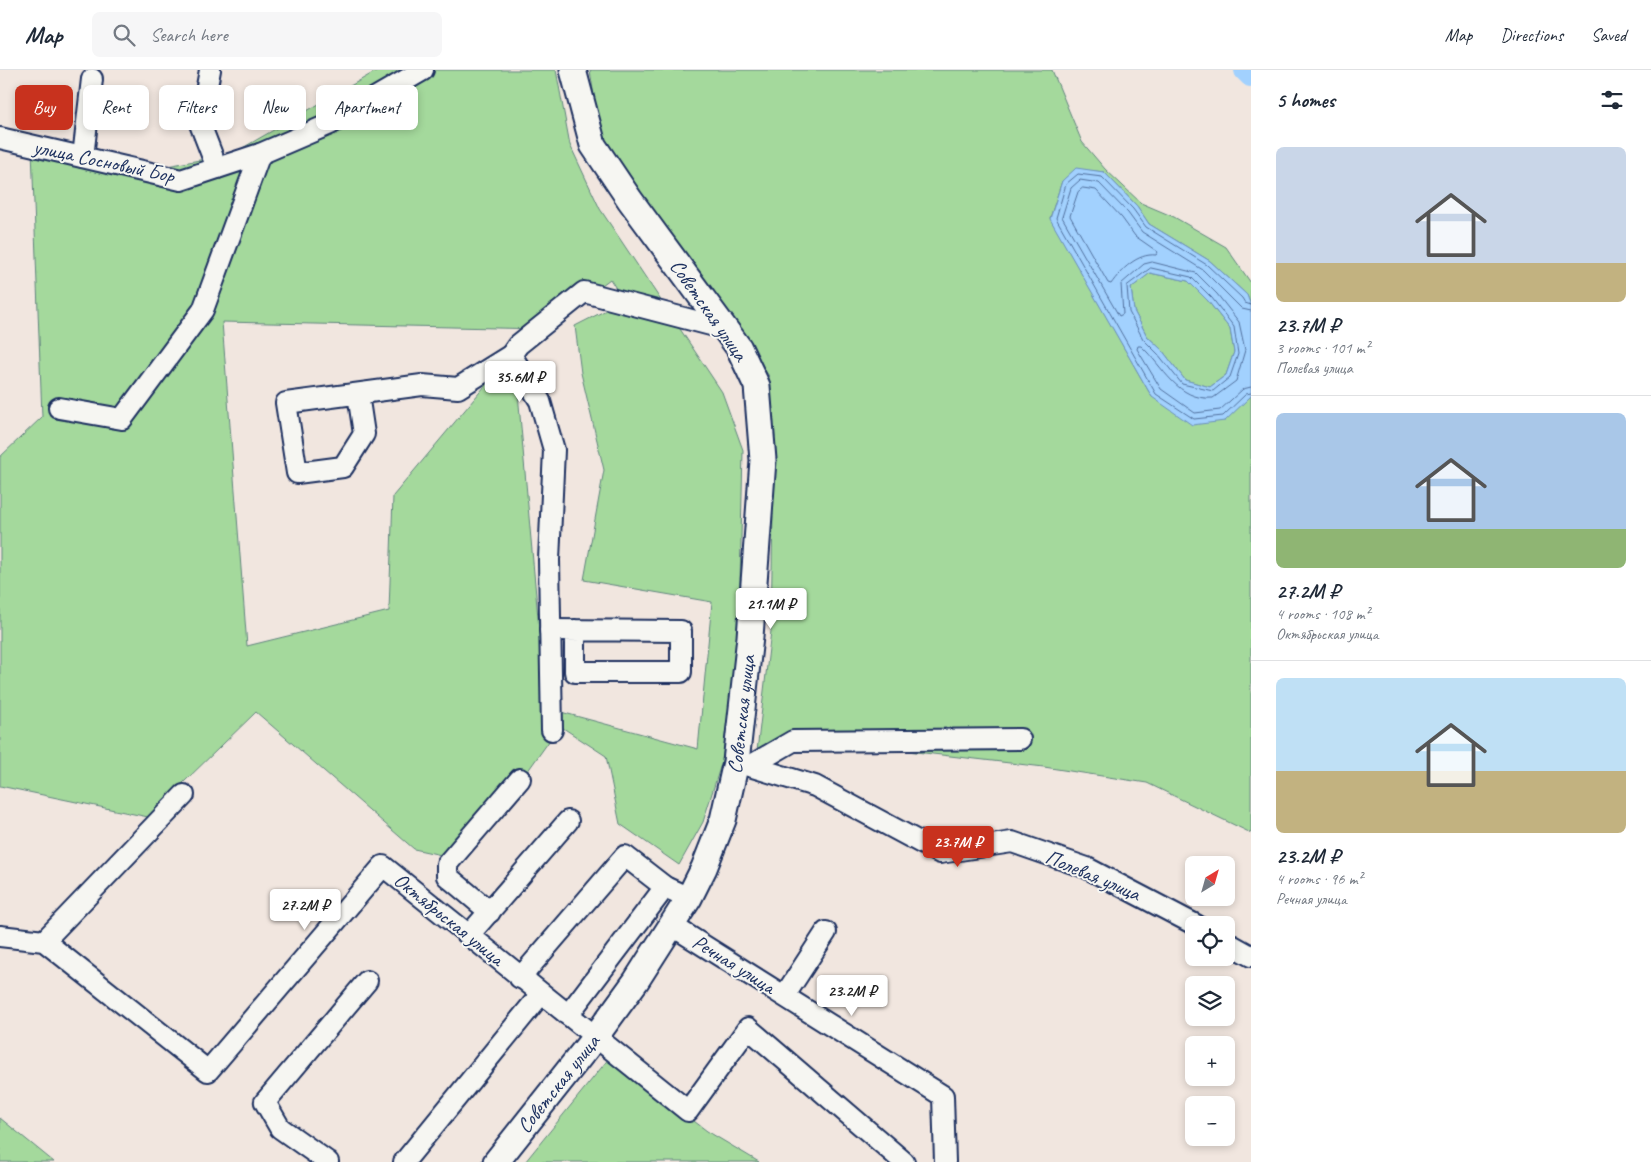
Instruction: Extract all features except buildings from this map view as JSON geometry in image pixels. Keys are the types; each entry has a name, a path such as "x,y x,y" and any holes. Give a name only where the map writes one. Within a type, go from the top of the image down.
{"main road":[{"name":"Советская улица","path":"496,1162 596,1036 636,981 688,898 704,868 743,764 763,460 757,386 739,348 630,200 593,145 573,70"}],"street":[{"path":"210,70 200,124 217,168"},
{"name":"улица Сосновый Бор","path":"0,138 181,180 260,154 330,124 423,70"},
{"path":"83,157 92,79"},
{"path":"59,408 122,419 204,310 260,154"},
{"path":"358,394 364,434 343,467 297,473 286,403 422,385 458,388 511,355 518,345 584,292 726,329"},
{"path":"511,355 540,401 554,450 549,560 552,730"},
{"path":"550,630 575,630 681,631 681,672 575,672 575,630"},
{"path":"743,764 793,741 1020,739"},
{"name":"Полевая улица","path":"743,764 815,786 940,853 1012,842 1087,868 1185,919"},
{"path":"490,912 447,876 447,864 520,779"},
{"path":"0,936 44,941 184,795"},
{"path":"469,935 568,821"},
{"path":"520,978 625,856 665,887 688,898"},
{"name":"Октябрьская улица","path":"44,941 208,1072 383,866 520,978 596,1036 688,1111 748,1028 904,1162"},
{"path":"568,1015 665,887"},
{"name":"Речная улица","path":"671,925 943,1096 945,1162"},
{"path":"784,995 826,932"},
{"path":"1235,947 1251,956"},
{"path":"328,1162 280,1128 265,1102 367,981"},
{"path":"404,1162 541,994"}],"green space":[{"path":"378,70 556,70 570,145 600,209 722,392 743,450 739,627 722,761 703,822 679,865 620,824 606,756 560,726 464,860 414,849 256,712 148,817 0,786 0,457 42,417 32,150 140,171 232,154 274,130 306,130 306,111 316,106 316,130 418,130 418,85 352,85","holes":["610,279 624,301 575,326 581,373 604,470 584,580 712,602 698,749 546,708 517,382 495,374 393,496 389,611 247,646 222,322 543,329"]},
{"path":"590,70 1052,70 1082,142 1105,169 1141,203 1174,217 1226,247 1251,283 1251,306 1247,295 1210,261 1149,224 1137,206 1104,172 1076,169 1062,181 1050,218 1152,397 1225,420 1251,396 1251,833 1147,783 1044,767 890,749 757,751 771,631 774,449 769,376 601,142"},
{"path":"1150,273 1188,281 1208,301 1230,329 1234,352 1226,375 1210,387 1185,380 1162,350 1147,336 1134,311 1131,288"},
{"path":"610,1057 707,1131 759,1162 525,1162"},
{"path":"0,1118 54,1162 0,1162"}],"water":[{"path":"1076,168 1104,172 1137,206 1149,224 1210,261 1247,295 1251,306 1251,396 1225,421 1192,425 1152,397 1050,219 1062,181","holes":["1150,273 1188,281 1208,301 1230,329 1234,352 1226,375 1210,387 1185,380 1162,350 1147,336 1134,311 1131,288"]}],"waterway":[{"path":"1246,70 1251,75"}]}
